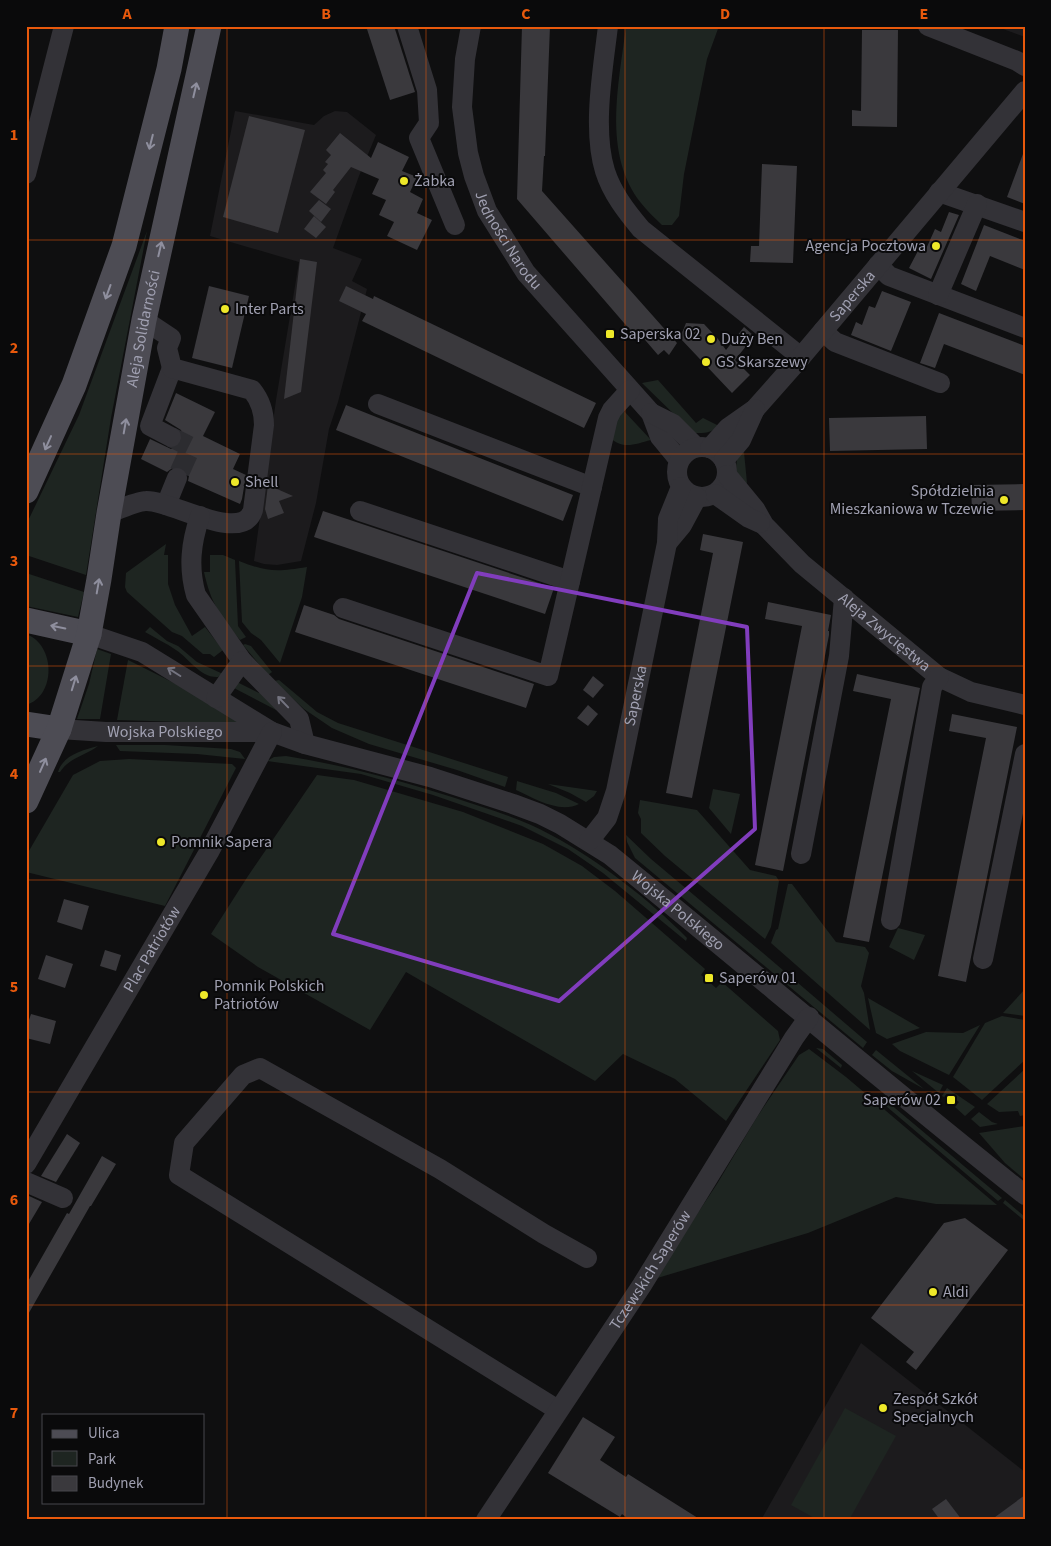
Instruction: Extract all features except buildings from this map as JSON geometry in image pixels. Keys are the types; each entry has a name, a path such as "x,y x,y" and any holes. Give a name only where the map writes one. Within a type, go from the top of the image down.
{"main road":[{"path":"26,491 74,385 124,246 169,69 177,26"},
{"name":"Aleja Solidarności","path":"59,729 89,634 108,513 144,320 209,26"},
{"path":"26,620 89,634"},
{"path":"26,724 59,729 26,801"}],"street":[{"path":"26,174 64,26"},
{"path":"407,26 427,90 430,123 419,138 451,217"},
{"name":"Jedności Narodu","path":"471,26 463,81 463,116 468,153 487,211 526,273 651,413 673,424 714,458"},
{"path":"608,26 599,133 605,170 613,190 626,212 641,228 801,357"},
{"path":"928,26 1017,61 1025,66"},
{"name":"Saperska","path":"589,842 607,818 616,791 667,543 682,526 698,493 722,488 714,458 728,428 755,409 801,357 1025,91"},
{"path":"939,192 1025,222"},
{"path":"938,295 977,204"},
{"path":"878,265 889,276 1025,328"},
{"path":"144,320 171,338 167,348 172,368 150,426 171,437"},
{"path":"822,331 835,342 940,384"},
{"path":"108,513 145,500 232,524 243,522 251,516 264,417 256,395 252,390 172,368"},
{"path":"343,608 548,676 608,418 612,410 630,390"},
{"path":"378,404 592,487"},
{"name":"Jedności Narodu","path":"651,413 660,437 679,460"},
{"path":"698,493 676,475 679,460 689,450 714,458"},
{"name":"Aleja Zwycięstwa","path":"714,458 755,509 764,525 802,564 939,677 971,692 1025,705"},
{"path":"166,506 177,478"},
{"name":"Aleja Zwycięstwa","path":"698,493 764,525"},
{"path":"360,511 570,581"},
{"path":"200,516 192,545 191,564 192,583 200,601 242,661 299,719 305,744"},
{"path":"801,854 839,656 844,598"},
{"name":"Wojska Polskiego","path":"89,634 142,652 272,732 305,744 430,777 504,800 540,814 589,842 610,855 809,1017 927,1117 1025,1195"},
{"path":"216,698 242,661"},
{"path":"891,920 932,686 939,677"},
{"name":"Wojska Polskiego","path":"59,729 106,732 272,732"},
{"name":"Plac Patriotów","path":"26,1164 209,852 272,732"},
{"path":"983,959 1025,754"},
{"name":"Tczewskich Saperów","path":"486,1520 642,1284 794,1038 809,1017"},
{"path":"558,1410 179,1176 184,1143 243,1075 260,1068 440,1169 544,1234 587,1258"},
{"path":"26,1182 63,1198"}],"highlighted area":[{"path":"477,573 747,627 755,829 559,1001 333,934"}],"shaded area":[{"path":"995,26 1025,26 1025,37"},
{"path":"235,111 314,125 324,116 335,111 347,112 376,135 333,248 362,259 352,281 367,289 338,402 329,429 316,503 301,561 277,565 254,561 276,400 299,262 210,236"},
{"name":"Zespół Szkół Specjalnych","path":"861,1343 1025,1472 1025,1520 761,1520"}],"green space":[{"path":"626,26 719,26 707,59 684,174 679,216 672,225 662,225 643,206 629,183 621,162 616,118 617,94"},
{"path":"147,231 111,418 86,575 26,555 26,525 79,415"},
{"path":"658,380 696,423 703,418 719,426 705,433 695,433 642,383"},
{"path":"623,410 651,440 625,445 615,442 610,438 611,428"},
{"path":"744,452 747,483 744,488 736,470 737,457"},
{"path":"166,544 164,555 168,555 168,584 175,605 192,636 205,627 223,650 214,657 210,654 203,654 182,636 172,632 127,592 125,587 126,573"},
{"path":"210,555 223,555 235,560 238,626 246,637 240,640 222,616 210,593 204,572 210,572"},
{"path":"239,561 272,570 307,567 302,597 280,663 261,640 251,633 242,622"},
{"path":"26,573 84,592 78,617 26,606"},
{"path":"150,627 197,662 223,674 218,677 200,671 176,650 145,632"},
{"path":"26,634 36,640 43,648 48,670 43,692 36,700 26,705"},
{"path":"243,645 251,646 272,672 268,675"},
{"path":"97,649 111,654 100,719 77,719 89,684"},
{"path":"128,660 182,687 246,724 117,720"},
{"path":"279,680 317,712 338,723 508,777 505,787 457,770 369,744 332,728 304,709 274,681"},
{"path":"237,682 259,693 261,690 278,711 232,687"},
{"path":"116,745 165,745 231,749 240,752 245,759 197,754 120,751"},
{"path":"98,746 68,763 58,772 64,761 69,757"},
{"path":"286,756 349,768 411,785 490,809 539,829 587,856 623,882 657,909 687,938 686,941 603,873 568,849 522,826 433,795 361,774 267,761 274,757"},
{"path":"129,759 232,764 236,768 165,906 26,872 26,856 73,775 100,761"},
{"path":"317,775 354,780 463,812 543,844 582,866 615,891 705,969 701,975 716,988 722,982 778,1031 780,1040 726,1121 675,1079 623,1054 595,1081 406,972 370,1030 258,967 211,934"},
{"path":"517,781 556,793 579,804 563,807 547,804 516,790"},
{"path":"548,784 597,791 586,802"},
{"path":"713,789 740,794 731,834 709,808"},
{"path":"640,800 697,810 750,870 776,876 779,881 771,927 765,939 665,856 641,833 641,819 638,813"},
{"path":"626,835 651,859 867,1042 863,1048 635,858 627,842"},
{"path":"788,884 792,884 836,942 865,947 869,953 861,986 864,993 870,1030 771,943 778,929"},
{"path":"898,928 925,935 914,960 889,947"},
{"path":"1025,989 1025,1016 1003,1013"},
{"path":"868,998 920,1028 887,1039 876,1033"},
{"path":"1002,1016 1025,1020 1025,1060 982,1100 953,1077 985,1023"},
{"path":"980,1025 949,1075 900,1051 892,1044 926,1032 963,1033"},
{"path":"816,1048 823,1049 842,1065 841,1068"},
{"path":"809,1049 846,1077 997,1205 936,1204 896,1197 808,1233 654,1279 717,1184 757,1117 799,1055"},
{"path":"876,1050 924,1089 892,1071 872,1055"},
{"path":"1025,1069 1025,1115 1020,1116 1018,1111 999,1112 987,1104"},
{"path":"912,1071 943,1085 939,1093"},
{"path":"947,1088 975,1107 965,1116 955,1107 959,1102 947,1094 944,1097 942,1096"},
{"path":"889,1103 1002,1198 998,1201 886,1106"},
{"path":"979,1112 992,1122 998,1124 980,1127 971,1119"},
{"path":"1025,1126 1025,1180 1005,1163 979,1133"},
{"path":"1005,1200 1025,1217 1025,1221 1003,1203"},
{"path":"845,1408 896,1436 849,1520 818,1520 791,1505"}],"tunnel":[{"path":"171,437 191,447 177,478"}],"place":[{"name":"Żabka","path":"404,181"},
{"name":"Agencja Pocztowa","path":"936,246"},
{"name":"Inter Parts","path":"225,309"},
{"name":"Saperska 02","path":"610,334"},
{"name":"Duży Ben","path":"711,339"},
{"name":"GS Skarszewy","path":"706,362"},
{"name":"Shell","path":"235,482"},
{"name":"Spółdzielnia Mieszkaniowa w Tczewie","path":"1004,500"},
{"name":"Pomnik Sapera","path":"161,842"},
{"name":"Saperów 01","path":"709,978"},
{"name":"Pomnik Polskich Patriotów","path":"204,995"},
{"name":"Saperów 02","path":"951,1100"},
{"name":"Aldi","path":"933,1292"},
{"name":"Zespół Szkół Specjalnych","path":"883,1408"}]}
